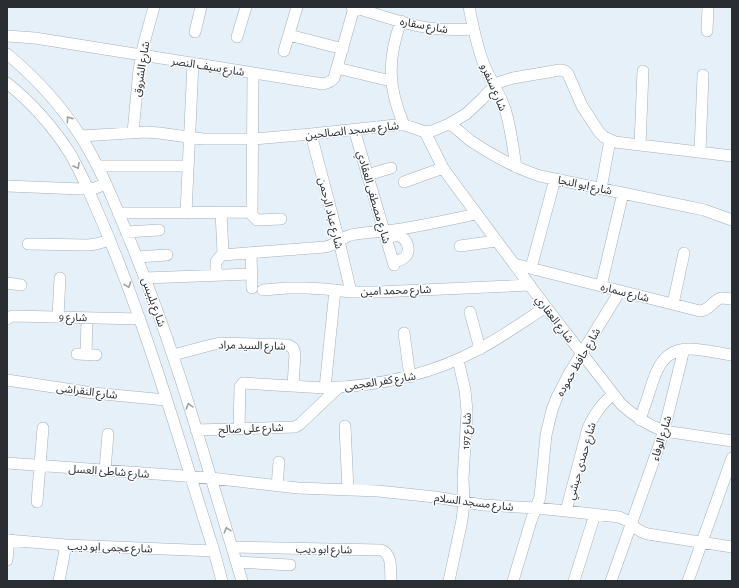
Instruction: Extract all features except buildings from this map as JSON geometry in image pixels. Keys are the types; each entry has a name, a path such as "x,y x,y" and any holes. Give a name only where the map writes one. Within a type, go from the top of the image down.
{"street":[{"name":"شارع الشروق","path":"133,132 141,55 154,7"},
{"path":"195,32 201,7"},
{"path":"237,37 246,7"},
{"path":"284,51 297,7"},
{"name":"شارع سيف النصر","path":"7,36 35,38 323,84 334,78 353,7"},
{"name":"شارع سقاره","path":"353,7 419,26 455,30 473,29"},
{"name":"شارع سنفرو","path":"469,7 473,29 481,54 508,120 516,167"},
{"path":"707,31 708,7"},
{"path":"400,21 392,51 391,82 396,104 404,125"},
{"path":"289,35 342,49"},
{"name":"شارع بلبيس","path":"7,54 44,87 61,107 81,136 98,166 145,278 173,355 242,581"},
{"path":"186,212 193,63"},
{"path":"337,68 391,82"},
{"path":"425,132 432,131 458,119 474,107 494,86 500,82 513,78 560,70 565,71 568,74 582,106 599,132 610,140 615,142 732,156"},
{"path":"640,144 643,72"},
{"path":"253,73 252,215 257,220 281,219"},
{"path":"700,152 703,75"},
{"name":"شارع بلبيس","path":"7,83 31,105 52,129 70,155 88,189 110,240 140,319 214,551 222,581"},
{"name":"شارع ابو النجا","path":"449,124 479,146 516,167 540,176 697,208 732,220"},
{"name":"شارع مسجد الصالحين","path":"81,136 133,132 219,139 253,139 396,125 411,126 425,132"},
{"name":"شارع مصطفى العقادي","path":"354,129 393,264 405,257 408,245 406,241 399,236 385,235"},
{"name":"شارع العقاري","path":"425,132 443,168 476,214 621,404 640,420 648,425 664,431 732,441"},
{"name":"شارع عباد الرحمن","path":"311,134 351,292"},
{"path":"601,189 610,140"},
{"path":"98,166 188,166"},
{"path":"367,175 391,168"},
{"path":"404,182 443,168"},
{"path":"531,268 555,179"},
{"path":"7,186 88,189 106,184"},
{"path":"601,286 623,193"},
{"path":"216,275 216,262 222,255 223,250 221,212"},
{"path":"118,213 252,212"},
{"path":"222,255 326,247 331,246 350,235 369,232 385,235 399,229 476,214"},
{"path":"126,232 159,230"},
{"path":"28,244 88,245 110,240"},
{"path":"460,246 496,241"},
{"path":"145,278 251,274 251,253"},
{"path":"673,304 684,253"},
{"path":"136,257 167,255"},
{"name":"شارع سماره","path":"514,264 703,311 720,298 732,299"},
{"name":"شارع محمد امين","path":"251,274 257,289 316,288 351,292 378,292 530,284"},
{"path":"58,317 60,278"},
{"path":"7,283 21,285"},
{"path":"326,388 335,290"},
{"name":"شارع حافظ حموده","path":"513,581 541,491 546,435 557,397 569,374 620,291"},
{"name":"شارع كفر العجمى","path":"239,428 240,387 245,382 339,388 410,377 458,360 480,349 546,307"},
{"path":"470,312 480,349"},
{"name":"شارع 9","path":"7,319 13,316 140,319"},
{"path":"86,355 87,318"},
{"path":"404,333 410,377"},
{"name":"شارع السيد مراد","path":"173,355 220,344 288,345 293,348 295,354 293,386"},
{"name":"شارع الوفاء","path":"611,581 664,431 684,349"},
{"path":"640,420 653,378 662,361 669,354 678,350 691,349 732,355"},
{"name":"شارع 197","path":"449,581 462,520 464,502 463,479 467,411 465,390 458,360"},
{"name":"شارع النقراشى","path":"7,380 93,393 166,400"},
{"name":"شارع على صالح","path":"196,430 295,427 298,426 339,388"},
{"name":"شارع حمدى حبشي","path":"566,511 588,428 598,409 613,394"},
{"path":"345,426 348,490"},
{"path":"37,502 43,428"},
{"path":"105,470 108,434"},
{"path":"688,581 732,458"},
{"path":"277,486 279,462"},
{"name":"شارع شاطئ العسل","path":"7,463 211,478"},
{"name":"شارع مسجد السلام","path":"211,478 307,489 378,491 435,497 493,506 536,508 619,517 628,521 642,532 648,534 732,547"},
{"path":"574,581 595,514"},
{"path":"7,560 8,540"},
{"name":"شارع عجمى ابو ديب","path":"8,540 66,545 214,551"},
{"path":"59,581 66,545"},
{"name":"شارع ابو ديب","path":"232,547 381,550 387,553 390,559 391,581"},
{"path":"237,562 290,565"}]}
